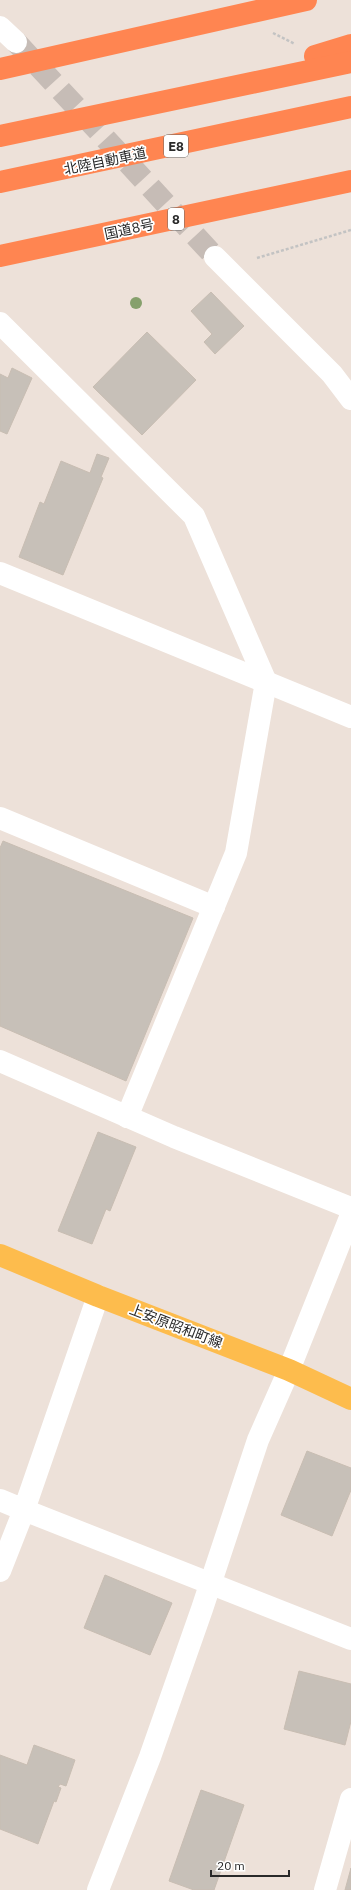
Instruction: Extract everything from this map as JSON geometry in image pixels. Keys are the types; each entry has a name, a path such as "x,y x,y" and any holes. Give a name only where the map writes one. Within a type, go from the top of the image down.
{"highway":[{"path":"0,69 306,0"},
{"path":"132,109 351,45"},
{"path":"0,136 351,62"},
{"name":"北陸自動車道","path":"0,182 351,107"},
{"path":"146,152 273,136 351,122"},
{"name":"国道8号","path":"0,256 351,181"}],"main road":[{"name":"上安原昭和町線","path":"0,1255 98,1296 289,1370 351,1399"}],"street":[{"path":"0,27 16,42"},
{"path":"215,257 332,374 351,399"},
{"path":"0,322 194,516 266,682 236,853 128,1116"},
{"path":"0,573 351,717"},
{"path":"0,818 214,907"},
{"path":"0,1062 351,1208"},
{"path":"98,1890 150,1757 258,1440 289,1370 351,1216"},
{"path":"0,1570 24,1510 98,1296"},
{"path":"0,1500 351,1639"},
{"path":"325,1890 351,1799"}],"path":[{"path":"270,32 298,46"},
{"path":"257,258 351,230"}],"building":[{"path":"211,292 244,326 215,354 204,342 212,334 191,311"},
{"path":"147,332 196,380 142,435 93,387"},
{"path":"12,368 32,378 7,434 0,431 0,374 8,378"},
{"path":"97,454 109,458 101,477 103,478 63,575 19,557 40,502 44,504 61,461 90,473"},
{"path":"3,841 193,918 126,1081 0,1026 0,848"},
{"path":"98,1132 136,1147 110,1211 106,1209 92,1244 58,1231"},
{"path":"307,1451 351,1468 351,1490 332,1536 281,1515"},
{"path":"105,1575 172,1603 150,1655 84,1628"},
{"path":"299,1671 351,1684 351,1721 345,1745 284,1729"},
{"path":"34,1745 75,1760 66,1786 60,1784 58,1787 61,1788 56,1802 54,1801 38,1844 0,1829 0,1755 27,1765"},
{"path":"201,1790 244,1805 214,1890 194,1890 169,1881"},
{"path":"351,1868 351,1890 345,1890"}],"tunnel":[{"path":"16,42 215,257"}]}
